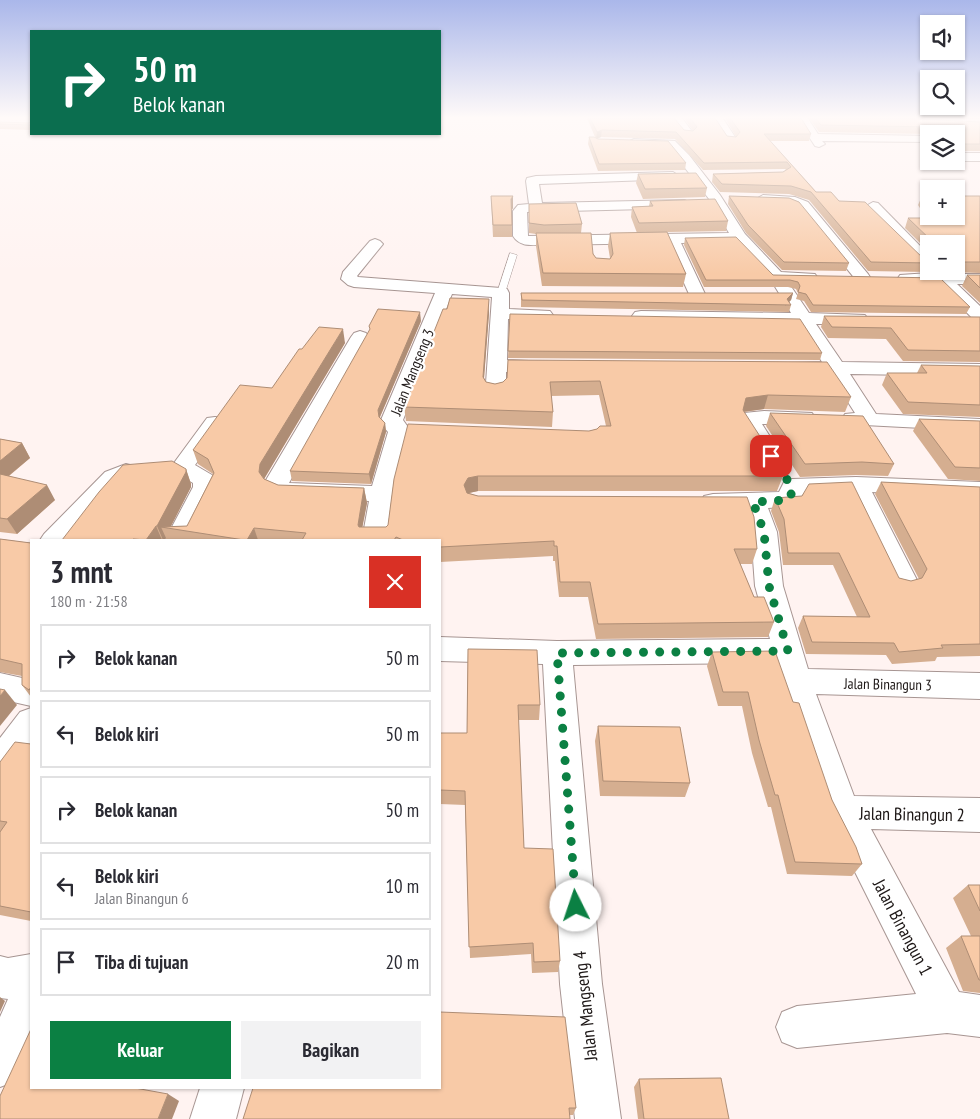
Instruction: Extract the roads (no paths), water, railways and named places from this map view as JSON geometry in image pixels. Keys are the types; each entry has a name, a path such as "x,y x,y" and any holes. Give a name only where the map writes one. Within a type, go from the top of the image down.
{"street":[{"path":"693,169 739,236 777,277 870,420"},
{"path":"536,207 532,181 536,180 713,175"},
{"path":"733,199 523,208 520,211 520,236 524,240 739,236"},
{"path":"752,199 789,200 804,205 862,277"},
{"path":"873,206 920,255"},
{"path":"886,221 904,221"},
{"path":"671,238 697,294"},
{"path":"598,240 601,258"},
{"path":"375,244 349,276 349,279 354,282 445,290 521,293"},
{"path":"843,277 884,278 920,270"},
{"path":"965,275 980,279"},
{"path":"777,277 824,277"},
{"path":"945,280 980,316"},
{"name":"Jalan Mangseng 3","path":"375,539 382,494 409,430 393,425 392,420 445,290"},
{"path":"495,391 502,293"},
{"path":"677,294 715,294"},
{"path":"770,294 788,294"},
{"path":"500,314 559,315"},
{"path":"628,316 873,320"},
{"path":"960,321 980,322"},
{"path":"360,337 278,480 277,487 282,490 382,494"},
{"path":"496,366 564,366"},
{"path":"778,367 980,370"},
{"path":"163,468 226,407"},
{"path":"694,502 788,500 792,487 751,424 752,418 827,418 980,425"},
{"path":"54,539 114,477 122,472 163,468 204,480 206,487 179,539"},
{"path":"792,487 856,484 979,492"},
{"path":"856,484 904,582"},
{"name":"Jalan Binangun 1","path":"753,502 764,532 769,586 796,681 844,812 964,1014"},
{"path":"441,649 557,653 788,651"},
{"name":"Jalan Mangseng 4","path":"557,653 582,984 598,1119"},
{"name":"Jalan Binangun 3","path":"796,681 980,686"},
{"path":"0,686 30,693"},
{"path":"0,764 30,723"},
{"name":"Jalan Binangun 2","path":"844,812 980,815"},
{"path":"0,977 8,979 30,974"},
{"path":"0,1065 30,1000"},
{"path":"797,1027 964,1014"},
{"path":"213,1119 222,1089"}],"lane":[{"path":"502,293 513,255"}]}
